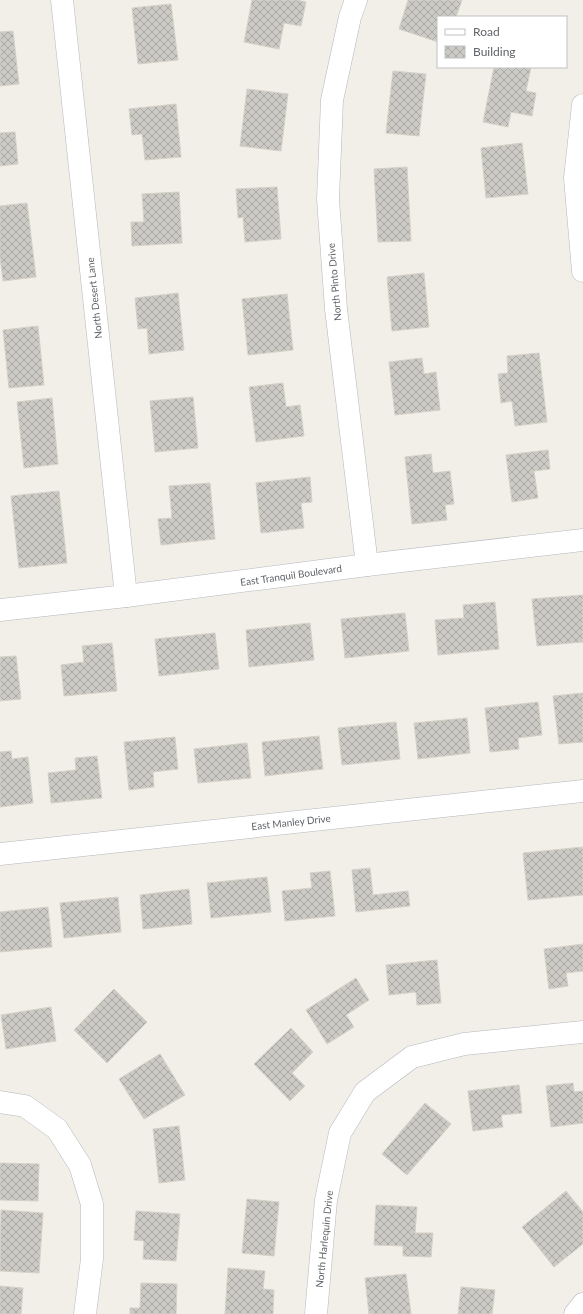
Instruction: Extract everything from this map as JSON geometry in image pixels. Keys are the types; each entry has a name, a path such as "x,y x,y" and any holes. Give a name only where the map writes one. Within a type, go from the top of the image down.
{"street":[{"name":"North Desert Lane","path":"62,0 126,596"},
{"name":"North Pinto Drive","path":"356,0 350,17 332,100 328,199 336,309 367,565"},
{"path":"583,105 575,178 583,270"},
{"name":"East Tranquil Boulevard","path":"0,610 583,540"},
{"name":"East Manley Drive","path":"0,854 583,791"},
{"name":"North Harlequin Drive","path":"316,1314 326,1200 340,1133 365,1092 412,1057 464,1044 583,1032"},
{"path":"0,1102 24,1106 58,1129 80,1165 92,1204 92,1260 86,1314"},
{"path":"576,1314 583,1304"}],"building":[{"path":"252,0 297,0 306,2 301,26 284,23 279,49 244,42"},
{"path":"408,0 462,0 456,16 437,16 437,42 399,29"},
{"path":"171,4 178,60 138,64 132,8"},
{"path":"13,31 19,84 0,86 0,32"},
{"path":"494,68 531,68 526,91 536,93 532,116 511,112 508,127 483,122"},
{"path":"393,71 426,74 419,136 386,133"},
{"path":"247,89 288,94 281,151 240,146"},
{"path":"176,104 181,157 145,160 142,134 132,135 129,109"},
{"path":"15,132 18,164 0,166 0,133"},
{"path":"522,143 528,194 486,198 481,148"},
{"path":"407,167 411,241 378,242 374,169"},
{"path":"277,187 281,239 245,242 243,217 238,218 236,189"},
{"path":"179,192 182,243 132,246 131,222 144,222 142,194"},
{"path":"27,203 36,277 3,281 0,257 0,206"},
{"path":"424,273 429,327 392,331 387,277"},
{"path":"178,293 184,350 149,354 147,328 138,329 135,298"},
{"path":"287,294 293,350 248,355 242,299"},
{"path":"38,326 44,385 9,388 3,330"},
{"path":"539,353 547,422 515,426 512,401 501,403 498,374 508,373 507,356"},
{"path":"422,358 424,374 436,372 440,410 395,415 389,362"},
{"path":"283,383 286,407 300,405 304,436 256,442 249,387"},
{"path":"193,397 198,448 155,452 150,401"},
{"path":"52,398 58,464 24,468 17,402"},
{"path":"548,450 550,469 534,471 538,498 512,502 506,455"},
{"path":"431,454 433,473 450,471 454,504 445,505 447,520 412,524 405,457"},
{"path":"310,477 312,502 301,503 304,528 261,533 256,483"},
{"path":"210,483 215,539 161,545 158,519 172,518 169,486"},
{"path":"59,491 67,563 19,568 11,496"},
{"path":"583,595 583,642 537,646 532,599"},
{"path":"495,602 499,649 438,655 435,620 464,618 463,605"},
{"path":"405,613 409,651 345,658 341,619"},
{"path":"310,623 314,660 249,667 246,630"},
{"path":"215,633 219,669 159,676 155,639"},
{"path":"112,643 117,691 64,696 61,665 84,662 82,646"},
{"path":"16,656 21,699 0,701 0,657"},
{"path":"583,693 583,742 559,744 553,696"},
{"path":"538,702 542,735 518,738 519,749 490,752 485,708"},
{"path":"467,718 470,753 418,759 414,723"},
{"path":"396,722 400,759 342,765 338,728"},
{"path":"319,736 323,769 265,776 262,742"},
{"path":"175,737 178,769 153,772 154,787 129,790 124,742"},
{"path":"247,743 251,778 198,783 194,749"},
{"path":"11,751 12,759 28,757 33,803 0,807 0,752"},
{"path":"97,756 102,798 51,803 48,773 76,770 75,758"},
{"path":"583,847 583,895 528,900 523,853"},
{"path":"370,868 373,895 408,891 410,906 356,912 352,870"},
{"path":"330,871 335,916 285,921 282,891 312,888 310,873"},
{"path":"267,877 271,912 211,918 207,883"},
{"path":"189,889 192,924 143,929 140,895"},
{"path":"118,897 121,932 64,938 60,903"},
{"path":"48,907 52,947 0,952 0,912"},
{"path":"583,944 583,971 566,973 568,986 549,989 544,949"},
{"path":"437,960 441,1003 417,1005 416,992 389,995 386,965"},
{"path":"356,978 369,1000 346,1015 354,1027 327,1044 306,1010"},
{"path":"114,989 147,1022 107,1063 74,1030"},
{"path":"51,1007 56,1041 6,1049 1,1015"},
{"path":"291,1028 313,1052 292,1073 305,1086 290,1101 254,1064"},
{"path":"160,1054 185,1095 144,1119 119,1079"},
{"path":"573,1083 574,1092 583,1091 583,1123 551,1127 546,1086"},
{"path":"519,1085 522,1113 501,1115 503,1127 473,1131 468,1091"},
{"path":"425,1103 451,1124 407,1175 382,1154"},
{"path":"179,1126 185,1180 159,1183 153,1129"},
{"path":"0,1163 39,1164 38,1201 0,1200"},
{"path":"566,1191 583,1212 583,1244 554,1267 522,1227"},
{"path":"247,1199 279,1202 274,1256 242,1253"},
{"path":"376,1205 417,1207 415,1233 433,1233 431,1257 403,1256 403,1246 374,1245"},
{"path":"1,1210 43,1213 39,1273 0,1271"},
{"path":"136,1211 180,1214 176,1261 143,1259 144,1241 134,1240"},
{"path":"228,1268 265,1271 263,1289 274,1290 273,1314 225,1314"},
{"path":"406,1274 411,1314 369,1314 365,1278"},
{"path":"141,1283 177,1284 176,1314 130,1314 130,1308 140,1308"},
{"path":"0,1286 23,1288 21,1314 0,1314"},
{"path":"461,1287 495,1290 492,1314 458,1314"}]}
